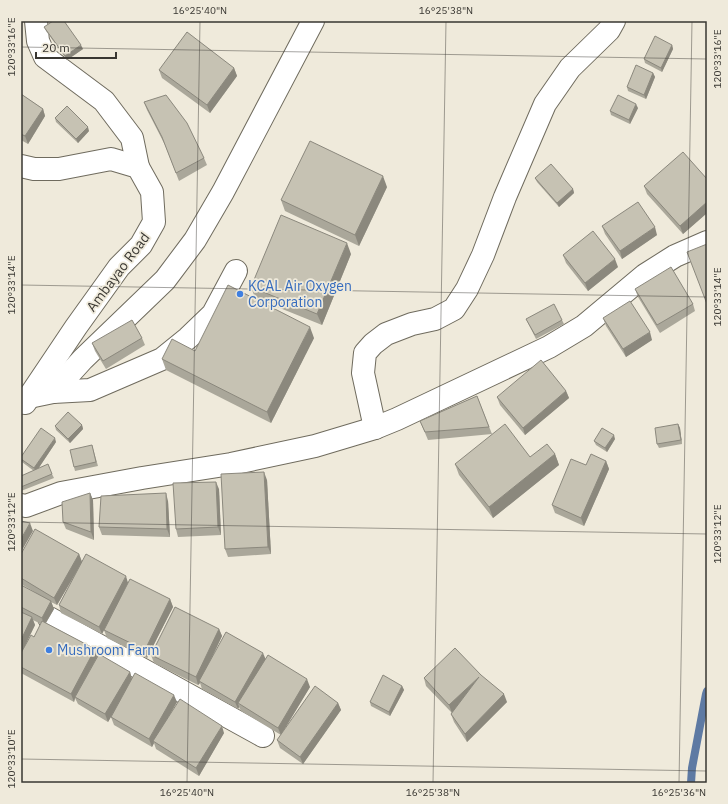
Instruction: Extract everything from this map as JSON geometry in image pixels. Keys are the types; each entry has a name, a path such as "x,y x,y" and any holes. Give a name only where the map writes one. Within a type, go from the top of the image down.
{"street":[{"name":"Ambayao Road","path":"25,403 76,327 119,267 141,245 154,222 152,192 138,167 132,138 104,102 45,57 38,41 36,21"},
{"path":"53,392 83,359 165,280 196,240 223,192 312,21"},
{"path":"376,428 363,373 365,354 373,344 386,334 412,324 435,319 454,309 467,289 483,255 505,197 545,104 570,68 609,30 614,21"},
{"path":"21,166 34,169 60,169 111,159 138,167"},
{"path":"21,506 26,506 61,493 230,464 307,447 376,428 549,347 584,326 645,275 675,256 707,242"},
{"path":"25,403 53,392 90,390 162,359 188,338 213,314 236,271"},
{"path":"48,618 263,736"}],"building":[{"path":"53,21 64,21 81,45 65,56 44,27"},
{"path":"187,32 234,68 207,105 159,70"},
{"path":"655,36 672,45 661,68 644,59"},
{"path":"636,65 653,73 644,95 627,87"},
{"path":"21,94 43,109 25,136 21,134"},
{"path":"166,95 187,123 204,158 176,173 162,137 144,102"},
{"path":"618,95 636,104 629,120 610,111"},
{"path":"67,106 88,127 76,139 55,118"},
{"path":"310,141 383,176 355,235 281,200"},
{"path":"683,152 707,179 707,202 680,226 644,186"},
{"path":"551,164 573,189 557,203 535,178"},
{"path":"638,202 655,227 620,251 602,226"},
{"path":"281,215 347,243 317,314 251,287"},
{"path":"593,231 615,259 585,283 563,255"},
{"path":"707,244 707,304 687,252"},
{"path":"671,267 693,304 657,325 635,289"},
{"path":"228,285 310,327 267,412 162,359 172,339 195,351"},
{"path":"630,301 650,332 623,349 603,318"},
{"path":"554,304 562,320 535,335 526,319"},
{"path":"132,320 142,338 103,361 92,343"},
{"path":"541,360 566,391 523,428 497,397"},
{"path":"477,396 489,427 425,432 420,421"},
{"path":"68,412 82,425 68,439 55,426"},
{"path":"505,424 530,457 547,444 555,454 489,507 455,464"},
{"path":"678,424 681,440 657,444 655,428"},
{"path":"41,428 55,438 34,468 21,459 21,457"},
{"path":"602,428 614,435 605,448 594,441"},
{"path":"92,445 96,462 74,467 70,450"},
{"path":"591,454 606,461 581,518 552,505 571,459 586,465"},
{"path":"48,464 52,474 21,487 21,476"},
{"path":"264,472 268,547 225,549 221,474"},
{"path":"216,482 218,527 176,529 173,483"},
{"path":"90,493 91,532 63,522 62,502"},
{"path":"166,493 167,529 99,527 101,496"},
{"path":"21,521 30,523 21,539"},
{"path":"35,529 79,554 54,598 21,578 21,554"},
{"path":"86,554 126,576 99,627 59,605"},
{"path":"130,579 170,599 145,650 104,630"},
{"path":"21,585 51,601 42,618 21,607"},
{"path":"175,607 219,629 196,677 151,655"},
{"path":"21,612 32,617 21,640"},
{"path":"42,621 95,649 71,694 21,667 21,653 31,635 34,637"},
{"path":"226,632 263,653 235,702 199,681"},
{"path":"455,648 481,675 504,694 465,734 451,714 479,677 449,705 424,678"},
{"path":"99,654 130,672 105,714 75,697"},
{"path":"268,655 307,679 278,728 238,703"},
{"path":"135,673 174,695 149,739 111,717"},
{"path":"383,675 402,686 389,712 370,702"},
{"path":"315,686 338,703 300,757 277,740"},
{"path":"180,699 222,726 196,768 153,741"}],"waterway":[{"path":"691,783 692,768 707,691"}],"place":[{"name":"KCAL Air Oxygen Corporation","path":"240,294"},
{"name":"Mushroom Farm","path":"49,650"}]}
